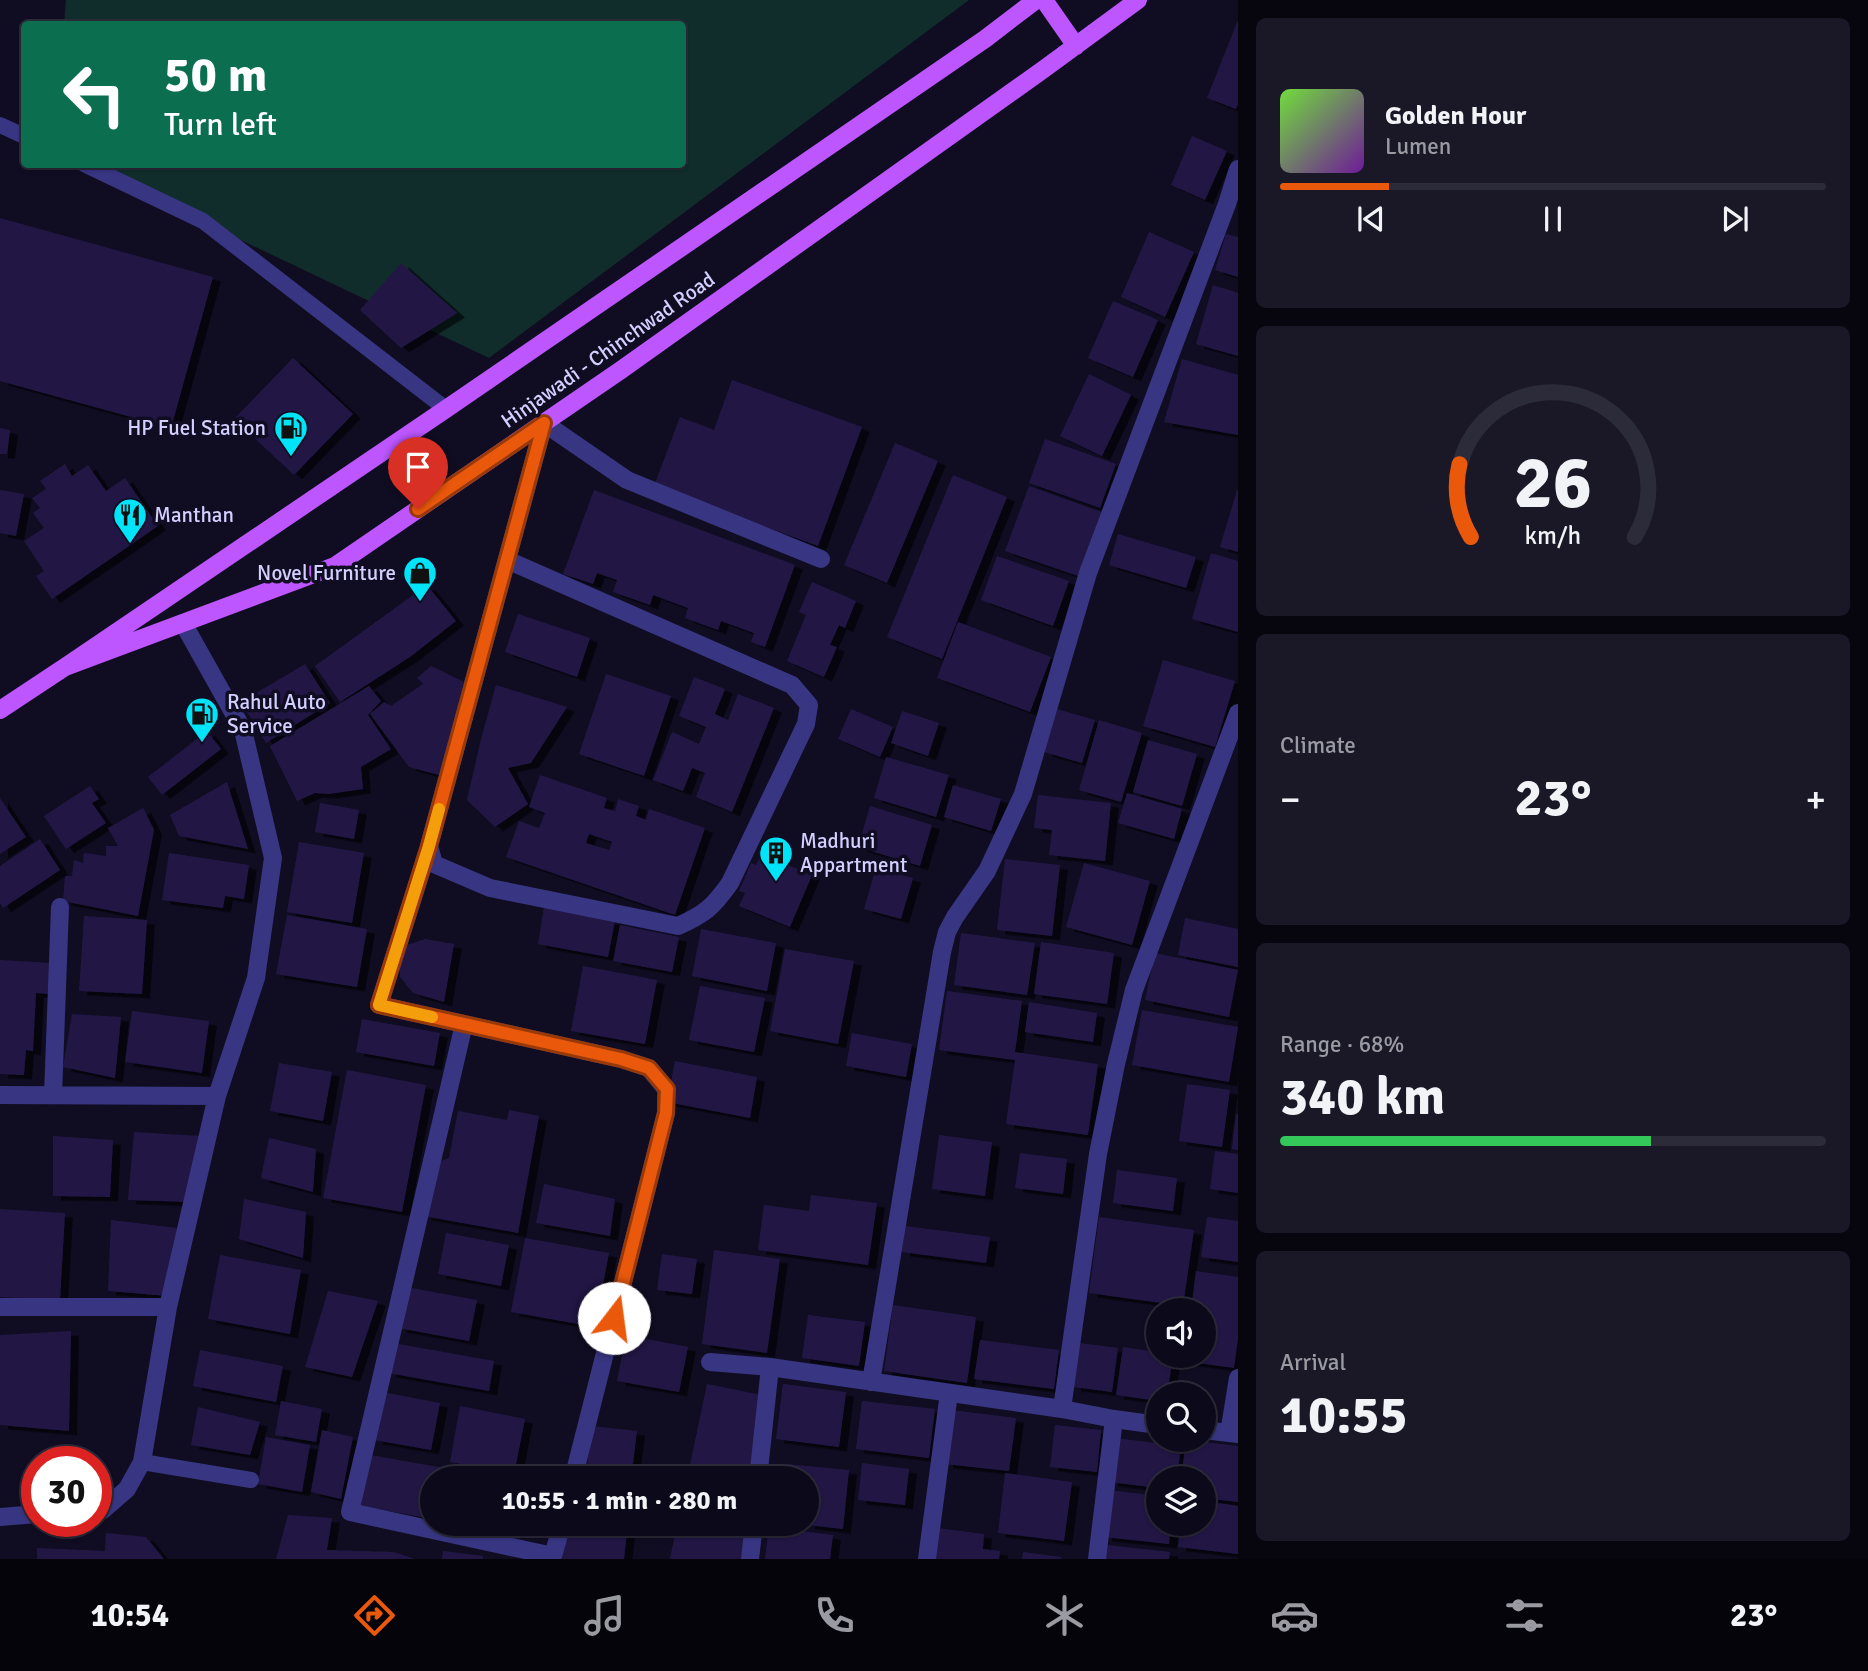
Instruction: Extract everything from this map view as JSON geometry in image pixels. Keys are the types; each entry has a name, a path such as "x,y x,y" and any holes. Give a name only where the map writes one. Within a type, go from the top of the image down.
{"main road":[{"name":"Hinjawadi - Chinchwad Road","path":"0,710 446,409 985,38 1036,0"},
{"path":"1045,0 1076,46"},
{"name":"Hinjawadi - Chinchwad Road","path":"65,667 335,566 677,331 1138,0"}],"street":[{"path":"871,1382 947,932 987,871 1023,793 1088,573 1238,169"},
{"path":"576,1466 666,1113 667,1089 649,1068 621,1059 379,1005 429,846 544,423 627,480 821,559"},
{"path":"429,846 434,864 491,888 678,926 702,915 730,883 806,724 809,705 792,685 507,560"},
{"path":"112,1502 127,1489 142,1462 169,1307 217,1096 256,978 273,858 243,730 183,623"},
{"path":"1062,1409 1098,1154 1115,1063 1134,990 1238,713"},
{"path":"53,1095 60,907"},
{"path":"420,1527 350,1512 464,1024"},
{"path":"0,1095 217,1096"},
{"path":"0,1307 169,1307"},
{"path":"709,1362 770,1367 1146,1423"},
{"path":"759,1466 770,1367"},
{"path":"1233,1434 1238,1378"},
{"path":"926,1559 949,1393"},
{"path":"1097,1559 1114,1419"},
{"path":"0,1517 21,1515"},
{"path":"461,1536 553,1556 559,1536"},
{"path":"750,1559 753,1536"}],"lane":[{"path":"0,125 21,135"},
{"path":"92,168 204,221 446,409"},
{"path":"142,1462 251,1480"}],"green space":[{"path":"66,0 969,0 489,358 89,168 686,168 686,21 64,21"}],"building":[{"path":"1238,20 1238,104 1236,109 1207,98"},
{"path":"1192,136 1227,151 1205,200 1171,185"},
{"path":"0,218 213,277 171,428 0,381"},
{"path":"1149,232 1194,252 1165,317 1121,297"},
{"path":"1226,234 1238,237 1238,277 1215,270"},
{"path":"401,263 457,313 401,348 360,310"},
{"path":"1213,285 1238,293 1238,356 1196,344"},
{"path":"1113,301 1158,320 1133,377 1088,358"},
{"path":"293,358 353,414 294,475 234,419"},
{"path":"1182,359 1238,375 1238,435 1164,422"},
{"path":"1089,374 1131,395 1102,456 1060,436"},
{"path":"732,380 862,427 818,546 654,486 680,417 714,430"},
{"path":"0,428 10,430 7,454 0,454"},
{"path":"1045,439 1116,464 1100,508 1029,483"},
{"path":"895,443 938,461 887,583 844,565"},
{"path":"65,464 72,476 88,465 106,491 125,478 158,526 52,599 36,576 44,571 24,541 44,528 33,513 40,508 32,498 46,489 40,481"},
{"path":"953,475 1007,497 942,659 887,637"},
{"path":"1029,486 1104,513 1081,577 1005,551"},
{"path":"0,490 24,494 16,536 0,533"},
{"path":"594,490 795,565 765,647 751,642 754,633 721,621 718,630 685,618 688,608 653,595 650,605 613,592 617,580 597,573 593,584 563,574"},
{"path":"1238,490 1238,552 1220,547"},
{"path":"1118,534 1196,557 1186,588 1109,565"},
{"path":"1211,553 1238,561 1238,632 1192,619"},
{"path":"997,556 1069,581 1053,626 981,600"},
{"path":"812,582 856,601 845,628 839,625 830,645 837,647 824,677 787,661 806,615 799,612"},
{"path":"427,585 456,621 410,657 340,702 315,666"},
{"path":"518,614 590,638 577,677 505,652"},
{"path":"958,622 1051,657 1030,712 937,678"},
{"path":"1163,660 1235,681 1215,747 1143,726"},
{"path":"305,664 330,703 266,743 241,702"},
{"path":"431,666 464,682 439,775 409,767 370,714 384,702 391,706 423,684 417,678"},
{"path":"606,674 671,696 644,776 579,754"},
{"path":"694,677 725,689 715,714 728,720 738,694 774,708 732,812 696,797 705,773 692,768 683,791 653,780 672,732 699,744 706,727 679,716"},
{"path":"496,685 567,707 531,763 508,768 528,804 495,827 467,800"},
{"path":"369,686 381,701 368,715 391,749 361,767 363,789 329,794 315,793 297,801 270,746"},
{"path":"851,709 893,727 880,757 838,739"},
{"path":"1057,709 1095,720 1082,763 1044,752"},
{"path":"902,711 939,723 928,756 891,743"},
{"path":"1099,720 1142,733 1121,802 1079,790"},
{"path":"207,731 221,749 162,795 148,777"},
{"path":"1148,740 1197,754 1182,806 1133,792"},
{"path":"886,757 949,775 936,817 874,798"},
{"path":"540,775 607,798 604,808 615,811 618,799 639,806 636,816 646,820 649,809 705,828 675,915 506,857 519,821 539,828 545,813 529,807","holes":["589,834 612,842 609,850 586,843"]},
{"path":"227,782 248,849 179,836 170,815"},
{"path":"953,785 1001,799 991,831 944,817"},
{"path":"90,786 99,799 92,803 106,823 66,849 44,816"},
{"path":"1127,793 1182,809 1174,839 1118,823"},
{"path":"1038,795 1111,803 1105,861 1049,855 1052,830 1034,828"},
{"path":"0,798 26,837 0,854"},
{"path":"320,803 359,810 354,839 315,832"},
{"path":"870,806 932,825 920,866 858,847"},
{"path":"143,808 154,830 138,916 63,901 65,876 72,876 74,860 83,863 84,853 106,856 106,846 118,846 108,828"},
{"path":"40,839 60,870 3,908 0,903 0,866"},
{"path":"299,842 364,853 352,923 287,912"},
{"path":"169,853 249,865 244,899 225,896 223,908 162,900"},
{"name":"Madhuri Appartment","path":"761,854 812,875 790,927 739,906 745,893 739,891 751,863 756,865"},
{"path":"1005,859 1060,865 1052,936 997,930"},
{"path":"1084,863 1150,881 1132,945 1066,927"},
{"path":"876,867 913,878 901,919 864,909"},
{"path":"544,907 615,921 608,957 538,944"},
{"path":"287,915 367,929 357,987 276,974"},
{"path":"84,916 147,920 142,994 79,991"},
{"path":"1185,918 1238,929 1238,967 1178,955"},
{"path":"620,925 679,937 672,972 613,961"},
{"path":"701,929 776,943 767,991 692,976"},
{"path":"961,933 1035,943 1027,995 954,985"},
{"path":"425,939 454,944 444,1002 413,993 400,977 400,959 407,945"},
{"path":"1041,942 1114,953 1107,1004 1034,994"},
{"path":"785,949 854,961 838,1044 770,1031"},
{"path":"1155,953 1238,970 1229,1017 1145,1000"},
{"path":"0,960 50,963 49,994 36,993 33,1051 26,1050 24,1075 0,1074"},
{"path":"583,966 657,980 645,1044 571,1031"},
{"path":"700,986 765,998 754,1052 689,1040"},
{"path":"947,991 1022,1001 1015,1052 1098,1064 1088,1135 1006,1124 1015,1060 939,1050"},
{"path":"1029,1002 1097,1013 1093,1042 1025,1032"},
{"path":"1142,1010 1238,1027 1229,1082 1132,1065"},
{"path":"132,1011 209,1021 202,1073 125,1062"},
{"path":"72,1014 121,1017 115,1078 63,1067"},
{"path":"362,1019 440,1033 434,1066 356,1052"},
{"path":"852,1033 912,1044 906,1077 846,1066"},
{"path":"675,1061 757,1077 750,1118 667,1102"},
{"path":"279,1063 332,1072 323,1121 270,1111"},
{"path":"347,1070 426,1085 402,1212 323,1198"},
{"path":"1187,1084 1230,1090 1222,1147 1179,1141"},
{"path":"509,1110 539,1116 518,1233 423,1216 436,1163 449,1158 458,1111 507,1120"},
{"path":"1238,1114 1238,1150 1232,1149"},
{"path":"134,1132 201,1136 190,1202 128,1200"},
{"path":"939,1135 992,1142 985,1196 932,1189"},
{"path":"53,1136 113,1140 110,1197 53,1196"},
{"path":"269,1138 316,1149 313,1192 261,1178"},
{"path":"1215,1151 1238,1154 1238,1193 1210,1189"},
{"path":"1020,1153 1067,1159 1063,1194 1015,1188"},
{"path":"1117,1170 1177,1178 1173,1211 1113,1203"},
{"path":"544,1184 615,1199 610,1236 536,1223"},
{"path":"811,1195 877,1203 868,1265 758,1250 764,1205 809,1211"},
{"path":"244,1199 306,1212 303,1258 239,1239"},
{"path":"0,1209 65,1213 60,1300 0,1297"},
{"path":"1099,1217 1194,1230 1184,1298 1146,1298 1146,1301 1089,1293"},
{"path":"1207,1217 1238,1221 1238,1262 1201,1257"},
{"path":"111,1220 177,1228 168,1296 108,1291"},
{"path":"905,1226 990,1237 986,1263 902,1252"},
{"path":"446,1233 509,1245 501,1286 438,1274"},
{"path":"525,1238 609,1253 595,1327 511,1312"},
{"path":"714,1250 780,1259 767,1353 702,1344"},
{"path":"662,1254 697,1259 692,1294 657,1290"},
{"path":"220,1255 301,1270 290,1334 208,1319"},
{"path":"1196,1271 1238,1277 1238,1338 1234,1368 1216,1365 1216,1298 1193,1298"},
{"path":"406,1287 477,1300 469,1341 398,1328"},
{"path":"328,1291 378,1301 352,1377 305,1367"},
{"path":"893,1305 976,1317 967,1383 884,1371"},
{"path":"808,1315 865,1322 859,1366 802,1358"},
{"path":"71,1331 69,1431 0,1425 0,1335"},
{"path":"626,1335 688,1347 679,1392 617,1381"},
{"path":"980,1340 1059,1350 1054,1389 974,1379"},
{"path":"393,1343 494,1361 489,1391 388,1373"},
{"path":"1079,1343 1118,1348 1112,1392 1073,1387"},
{"path":"1123,1347 1146,1350 1146,1368 1171,1368 1169,1382 1146,1382 1146,1399 1116,1395"},
{"path":"200,1350 283,1366 276,1402 193,1386"},
{"path":"707,1384 766,1396 758,1466 690,1466"},
{"path":"783,1384 846,1392 839,1447 776,1439"},
{"path":"382,1392 440,1403 431,1450 374,1440"},
{"path":"281,1401 322,1409 316,1442 275,1435"},
{"path":"862,1401 935,1409 929,1458 856,1449"},
{"path":"460,1406 525,1419 516,1466 471,1466 450,1462"},
{"path":"198,1407 260,1422 250,1455 191,1445"},
{"path":"951,1410 1016,1418 1009,1471 945,1464"},
{"path":"1055,1425 1101,1430 1097,1472 1050,1467"},
{"path":"592,1426 637,1431 633,1466 587,1466"},
{"path":"322,1430 353,1437 341,1499 311,1492"},
{"path":"266,1437 310,1445 302,1492 258,1484"},
{"path":"1115,1438 1146,1442 1146,1452 1180,1452 1179,1466 1146,1466 1146,1486 1110,1482"},
{"path":"1216,1443 1238,1446 1238,1502 1216,1499 1216,1466 1183,1466 1184,1452 1216,1452"},
{"path":"370,1455 433,1466 420,1466 420,1517 361,1506"},
{"path":"862,1463 909,1469 905,1505 858,1500"},
{"path":"819,1467 849,1470 843,1529 819,1526"},
{"path":"1005,1473 1072,1482 1064,1541 998,1533"},
{"path":"1109,1490 1146,1495 1146,1536 1170,1536 1169,1544 1104,1537"},
{"path":"1216,1503 1238,1506 1238,1554 1178,1547 1179,1536 1216,1536"},
{"path":"288,1515 332,1518 327,1550 394,1552 415,1559 276,1559"},
{"path":"937,1528 984,1534 983,1549 1000,1551 999,1559 933,1559"},
{"path":"112,1534 146,1537 164,1559 37,1559 37,1548 105,1551 106,1537 112,1537"},
{"path":"833,1535 830,1559 765,1559 768,1536"},
{"path":"565,1536 627,1536 624,1559 562,1559"},
{"path":"675,1536 749,1536 746,1559 670,1559"},
{"path":"1107,1545 1170,1552 1169,1559 1105,1559"},
{"path":"443,1551 483,1556 483,1559 442,1559"},
{"path":"1023,1552 1061,1557 1061,1559 1022,1559"}],"slow traffic":[{"path":"432,1017 379,1005 439,809"}],"place":[{"name":"HP Fuel Station","path":"291,458"},
{"name":"Manthan","path":"130,545"},
{"name":"Novel Furniture","path":"420,603"},
{"name":"Rahul Auto Service","path":"202,744"},
{"name":"Madhuri Appartment","path":"776,883"}],"route":[{"path":"418,509 544,423 429,846 379,1005 621,1059 649,1068 667,1089 666,1113 614,1318"}]}
